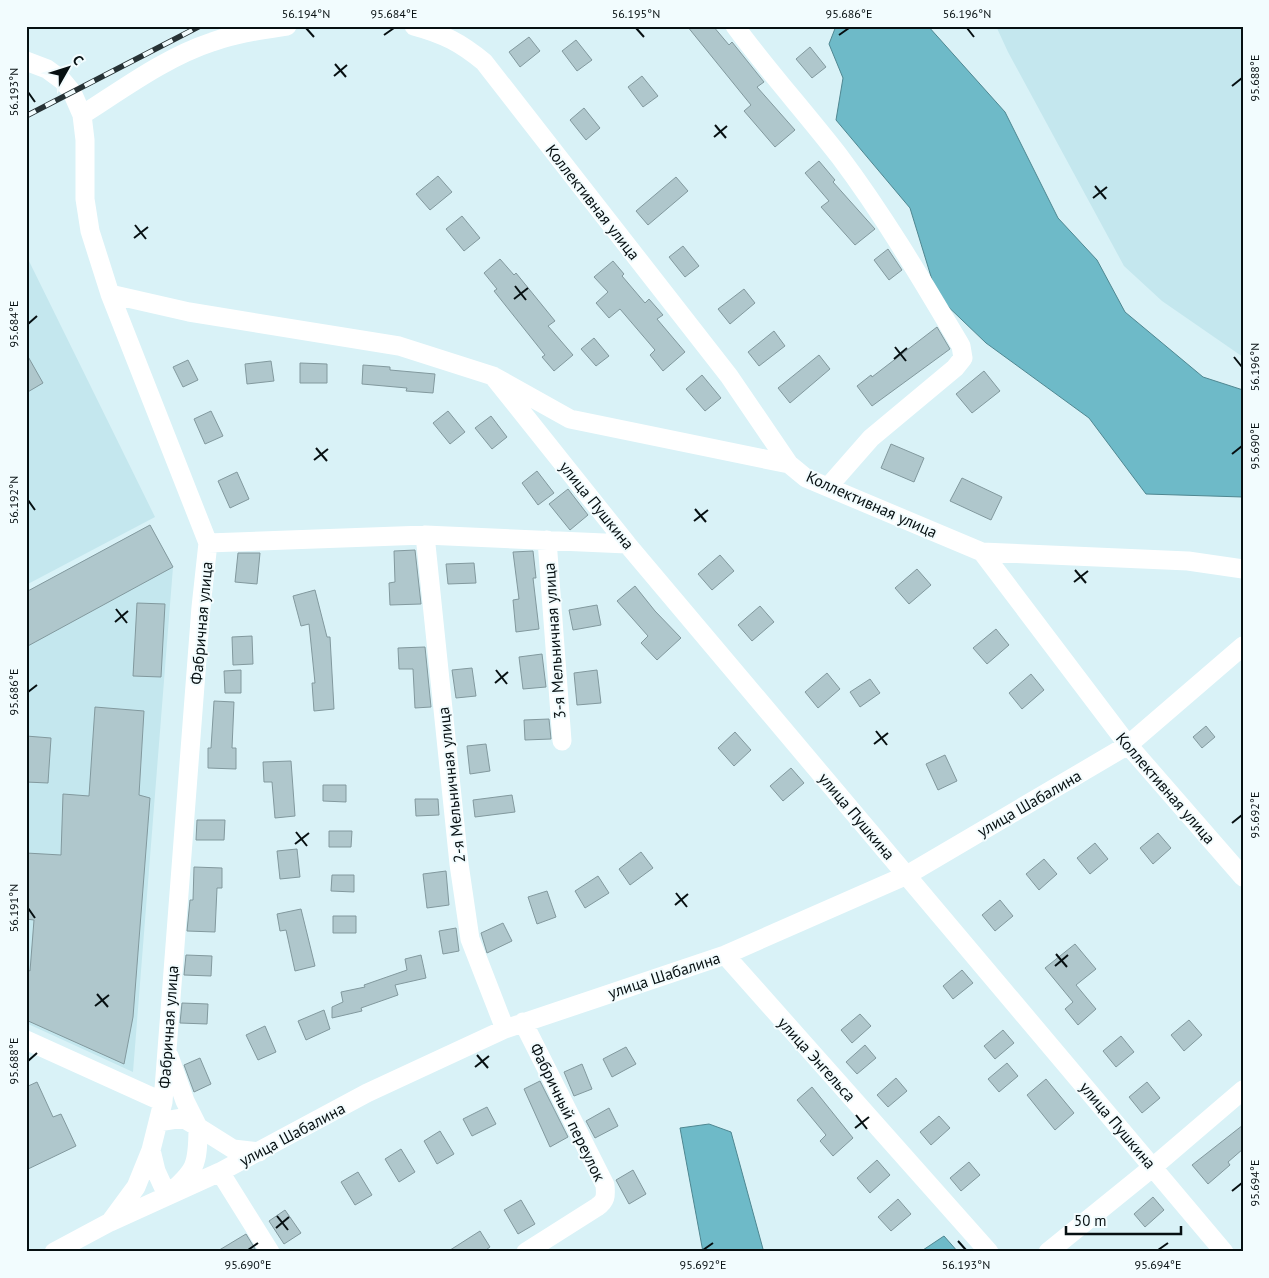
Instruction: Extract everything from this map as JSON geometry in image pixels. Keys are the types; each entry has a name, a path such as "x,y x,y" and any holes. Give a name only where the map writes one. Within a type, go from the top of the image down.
{"street":[{"path":"82,115 160,66 210,42 241,33 287,26"},
{"name":"Коллективная улица","path":"414,26 436,32 462,44 484,62 729,376 789,464 806,478 982,552 1128,745 1243,877"},
{"path":"736,26 768,71 840,157 897,240 961,346 963,358 955,368 870,438 828,487"},
{"name":"Фабричная улица","path":"26,61 47,69 62,80 72,92 82,115 85,140 85,199 90,231 110,294 208,543 200,617 163,1102 151,1150 136,1187 110,1222"},
{"path":"110,294 189,312 399,346 493,376 570,419 789,464"},
{"name":"улица Пушкина","path":"493,376 627,544 1224,1252"},
{"path":"208,543 425,535 627,544"},
{"name":"2-я Мельничная улица","path":"425,535 459,864 470,939 505,1029"},
{"name":"3-я Мельничная улица","path":"547,540 562,741"},
{"path":"982,552 1188,561 1243,568"},
{"name":"улица Шабалина","path":"54,1252 110,1222 220,1172 367,1093 505,1029 725,955 906,875 1128,745 1243,646"},
{"name":"улица Энгельса","path":"725,955 990,1252"},
{"name":"Фабричный переулок","path":"523,1022 605,1185 606,1196 597,1207 526,1252"},
{"path":"26,1040 163,1102"},
{"path":"151,1150 156,1171 167,1195 190,1176 198,1150 198,1127 185,1101 166,1050"},
{"path":"1048,1252 1153,1167 1243,1090"},
{"path":"158,1122 183,1118 233,1149 259,1152"},
{"path":"220,1172 270,1252"}],"shaded area":[{"path":"996,26 1243,26 1243,357 1162,301 1124,266 1008,52"},
{"path":"26,255 155,517 26,585"},
{"path":"150,525 173,567 133,1072 26,1023 26,592"}],"water":[{"path":"836,26 928,26 1005,112 1058,218 1097,260 1125,312 1203,377 1243,390 1243,497 1146,494 1089,418 986,343 937,296 910,208 836,120 843,78 829,44"},
{"path":"709,1124 731,1132 763,1249 766,1252 703,1252 680,1128"},
{"path":"944,1236 958,1252 920,1252"}],"building":[{"path":"687,26 713,26 729,45 732,42 764,82 757,87 795,130 775,147 744,111 751,105"},
{"path":"529,37 540,51 520,67 509,52"},
{"path":"576,40 592,60 577,71 562,51"},
{"path":"810,47 826,67 812,78 796,59"},
{"path":"642,76 658,96 643,107 628,87"},
{"path":"584,108 600,128 586,140 570,120"},
{"path":"819,161 835,180 833,182 875,229 855,245 821,207 829,201 805,173"},
{"path":"438,176 452,192 430,210 416,194"},
{"path":"676,177 688,191 648,225 636,211"},
{"path":"462,216 480,238 464,251 446,229"},
{"path":"683,246 699,266 685,277 669,257"},
{"path":"888,249 902,270 889,280 874,260"},
{"path":"500,259 514,275 516,273 555,321 548,326 573,355 554,371 542,357 545,355 494,291 497,289 484,273"},
{"path":"613,261 624,274 622,276 645,303 649,299 663,315 657,319 685,352 663,371 650,355 655,350 620,309 609,318 596,303 608,292 594,277"},
{"path":"744,289 755,303 730,324 718,309"},
{"path":"937,327 950,349 872,406 857,386 871,375 872,377"},
{"path":"774,331 785,346 759,366 748,352"},
{"path":"594,338 609,356 596,366 581,349"},
{"path":"26,353 43,383 26,393"},
{"path":"819,355 830,369 790,403 778,388"},
{"path":"188,360 198,380 183,387 173,367"},
{"path":"271,361 274,381 247,384 245,364"},
{"path":"300,363 327,364 327,383 300,383"},
{"path":"363,365 390,367 390,370 435,374 433,393 406,391 407,388 362,384"},
{"path":"984,371 1000,391 972,413 956,394"},
{"path":"702,375 721,398 705,411 686,389"},
{"path":"211,411 223,436 205,444 194,419"},
{"path":"448,411 465,432 450,444 433,423"},
{"path":"491,416 507,437 492,449 475,428"},
{"path":"891,444 924,458 914,482 881,468"},
{"path":"537,471 554,493 538,505 522,483"},
{"path":"237,472 249,499 230,508 218,481"},
{"path":"962,478 1002,497 991,520 950,501"},
{"path":"568,489 588,515 570,530 549,504"},
{"path":"150,525 173,567 26,647 26,592"},
{"path":"415,550 421,604 390,605 389,583 395,582 394,551"},
{"path":"533,551 536,578 533,578 539,629 516,632 513,600 519,599 513,552"},
{"path":"238,553 260,553 257,584 235,582"},
{"path":"720,555 734,571 712,590 698,574"},
{"path":"474,563 476,583 448,584 446,564"},
{"path":"917,569 931,585 909,604 895,588"},
{"path":"635,586 655,611 681,638 657,660 641,643 648,636 617,601"},
{"path":"315,590 327,637 330,637 334,709 314,711 312,683 315,683 309,624 301,626 293,596"},
{"path":"137,603 165,604 161,677 133,676"},
{"path":"597,605 601,625 573,630 569,610"},
{"path":"760,606 774,622 752,641 738,625"},
{"path":"996,629 1009,645 987,664 973,648"},
{"path":"252,636 253,664 233,665 232,637"},
{"path":"425,647 431,707 415,708 413,669 399,669 398,648"},
{"path":"542,654 546,687 523,689 519,657"},
{"path":"472,668 476,696 456,698 452,670"},
{"path":"241,670 241,693 225,693 224,671"},
{"path":"597,670 601,703 577,705 574,673"},
{"path":"827,673 840,689 818,708 805,692"},
{"path":"1031,674 1044,690 1022,709 1009,693"},
{"path":"870,679 880,693 860,707 850,692"},
{"path":"214,701 234,702 232,748 236,748 236,769 208,768 208,748 211,748"},
{"path":"95,707 144,711 139,795 150,798 133,1017 124,1064 26,1020 26,969 30,971 34,920 26,919 26,853 61,855 63,794 89,796"},
{"path":"549,719 551,739 525,740 524,720"},
{"path":"1206,726 1215,737 1202,748 1193,737"},
{"path":"735,732 751,750 734,766 718,748"},
{"path":"26,736 51,738 48,783 26,782"},
{"path":"486,744 490,771 470,774 467,746"},
{"path":"945,755 957,781 938,790 926,764"},
{"path":"291,761 295,816 275,818 272,782 264,782 263,762"},
{"path":"791,768 804,783 783,801 770,786"},
{"path":"323,785 346,785 346,802 323,801"},
{"path":"512,795 515,812 475,817 473,800"},
{"path":"415,799 438,799 439,815 416,816"},
{"path":"197,820 225,820 224,840 196,840"},
{"path":"329,831 352,831 351,847 329,847"},
{"path":"1158,833 1171,848 1153,864 1140,848"},
{"path":"1095,843 1108,859 1090,874 1077,858"},
{"path":"297,849 300,877 280,879 277,851"},
{"path":"641,852 653,868 630,885 619,869"},
{"path":"1044,859 1057,874 1039,890 1026,874"},
{"path":"194,867 222,868 222,888 217,888 215,932 187,931 190,900 193,900"},
{"path":"446,871 449,905 427,908 423,874"},
{"path":"332,875 354,875 354,892 331,891"},
{"path":"598,876 609,893 585,908 575,891"},
{"path":"547,891 556,917 537,924 528,897"},
{"path":"1000,900 1013,916 995,931 982,915"},
{"path":"301,909 315,966 295,971 286,930 280,931 277,914"},
{"path":"333,916 356,916 356,933 333,933"},
{"path":"503,923 512,941 487,953 481,933"},
{"path":"456,928 459,951 443,954 439,931"},
{"path":"1075,944 1096,969 1076,985 1096,1009 1078,1025 1065,1009 1073,1002 1045,968"},
{"path":"186,955 212,956 211,976 184,975"},
{"path":"421,955 426,978 395,985 398,995 361,1008 362,1011 332,1018 332,1007 343,1002 341,992 365,987 364,985 407,970 405,959"},
{"path":"962,970 973,983 953,999 943,986"},
{"path":"182,1003 208,1004 207,1024 180,1023"},
{"path":"324,1010 330,1029 306,1040 298,1021"},
{"path":"860,1014 871,1026 852,1043 841,1030"},
{"path":"1189,1020 1202,1035 1184,1051 1171,1035"},
{"path":"265,1026 276,1052 258,1060 246,1035"},
{"path":"1003,1030 1014,1043 995,1059 984,1046"},
{"path":"1121,1036 1134,1052 1116,1067 1103,1051"},
{"path":"865,1045 876,1058 857,1074 846,1062"},
{"path":"626,1047 636,1064 612,1077 603,1059"},
{"path":"200,1058 211,1084 194,1092 184,1065"},
{"path":"1007,1063 1018,1076 999,1092 988,1079"},
{"path":"582,1064 592,1089 574,1096 564,1072"},
{"path":"896,1078 907,1091 888,1107 877,1095"},
{"path":"1046,1079 1074,1113 1055,1130 1027,1095"},
{"path":"540,1081 568,1137 550,1147 524,1089"},
{"path":"37,1082 53,1117 61,1114 76,1146 26,1170 26,1087"},
{"path":"1147,1082 1160,1098 1142,1113 1129,1097"},
{"path":"812,1087 853,1138 833,1156 820,1141 826,1135 797,1100"},
{"path":"487,1107 496,1124 472,1136 463,1119"},
{"path":"609,1108 618,1126 595,1138 586,1121"},
{"path":"939,1116 950,1128 931,1145 920,1132"},
{"path":"1243,1125 1243,1149 1228,1162 1230,1165 1208,1184 1192,1165"},
{"path":"440,1131 454,1154 437,1164 424,1141"},
{"path":"401,1149 415,1172 399,1182 385,1159"},
{"path":"877,1160 890,1175 870,1193 857,1178"},
{"path":"969,1162 980,1175 961,1191 950,1178"},
{"path":"633,1170 646,1194 629,1204 616,1180"},
{"path":"358,1172 372,1195 355,1205 341,1182"},
{"path":"1153,1197 1164,1210 1145,1227 1134,1214"},
{"path":"898,1199 911,1214 891,1231 878,1217"},
{"path":"521,1200 535,1224 518,1234 504,1210"},
{"path":"285,1210 301,1233 284,1244 269,1221"},
{"path":"480,1231 490,1247 483,1252 447,1252"},
{"path":"246,1234 257,1252 216,1252"}],"railway":[{"path":"26,116 200,26"}]}
